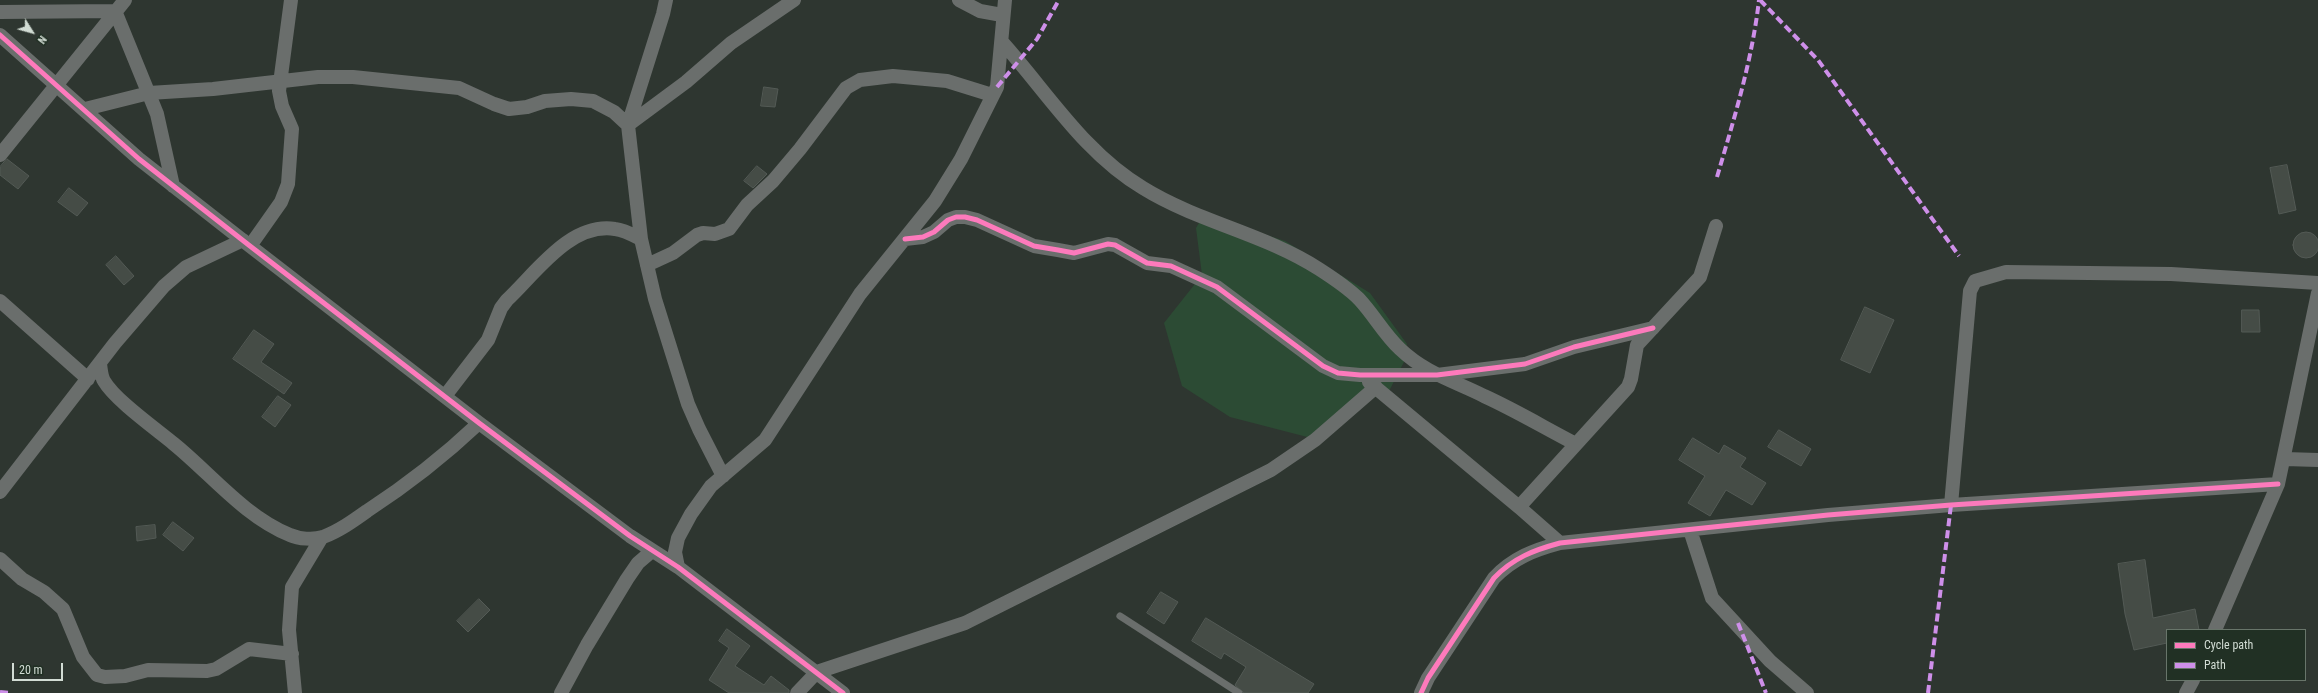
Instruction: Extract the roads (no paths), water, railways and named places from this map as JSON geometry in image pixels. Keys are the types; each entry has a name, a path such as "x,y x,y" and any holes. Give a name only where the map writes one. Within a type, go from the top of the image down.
{"street":[{"path":"0,492 115,343 175,276 206,256 246,243 281,202 288,184 292,130 282,106 280,80 291,0"},
{"path":"666,0 663,14 628,124 641,239 646,265 688,404 698,430 724,476"},
{"path":"628,124 686,82 731,43 794,0"},
{"path":"959,0 980,11 1002,16"},
{"path":"678,567 675,552 678,538 683,527 711,486 765,440 860,294 935,201 961,159 996,87 1002,42 1002,16 1005,0"},
{"path":"0,12 121,3"},
{"path":"0,155 121,3"},
{"path":"121,3 157,114 173,186"},
{"path":"0,35 56,83 139,159 246,243 479,424 595,511 652,551 678,567 843,693"},
{"path":"1002,42 1097,154 1120,173 1144,189 1208,219 1295,254 1346,287 1360,300 1400,349 1436,375 1484,396 1576,444"},
{"path":"646,265 672,253 697,235 703,233 715,234 729,229 747,204 773,181 800,150 846,88 860,80 893,76 947,81 992,96"},
{"path":"85,109 149,93 213,89 280,80 318,77 353,77 459,88 494,104 509,108 527,107 545,101 571,99 593,101 614,112 628,124"},
{"path":"905,240 923,237 952,219 965,217 977,220 1034,246 1074,253 1108,244 1147,263 1171,266 1202,279 1216,287 1323,366 1338,372 1360,375 1436,375 1525,364 1574,347 1653,328"},
{"path":"1520,507 1628,387 1631,379 1635,350 1700,277 1716,226"},
{"path":"444,396 488,340 501,308 507,300 567,243 586,233 605,228 622,230 641,239"},
{"path":"1951,505 1970,291 1975,282 2006,272 2171,274 2318,283"},
{"path":"2215,629 2278,484 2285,459 2318,293"},
{"path":"0,301 88,379"},
{"path":"100,364 101,375 104,382 130,408 203,469 253,514 273,527 292,536 303,538 322,537 346,526 388,497 451,449 479,424"},
{"path":"1360,375 1520,507 1560,543"},
{"path":"797,693 817,672 965,623 1271,470 1315,440 1376,387"},
{"path":"2285,459 2318,460"},
{"path":"1421,693 1428,678 1494,578 1507,564 1523,555 1560,543 1828,515 1951,505 2278,484"},
{"path":"1690,530 1712,598 1770,661 1807,693"},
{"path":"295,693 289,630 292,587 322,537"},
{"path":"561,692 627,579 638,563 652,551"},
{"path":"0,559 22,579 44,592 63,609 83,657 97,675 105,677 125,676 148,670 206,671 216,669 249,649 292,654"},
{"path":"2186,693 2192,681"}],"lane":[{"path":"1120,616 1239,693"}]}
